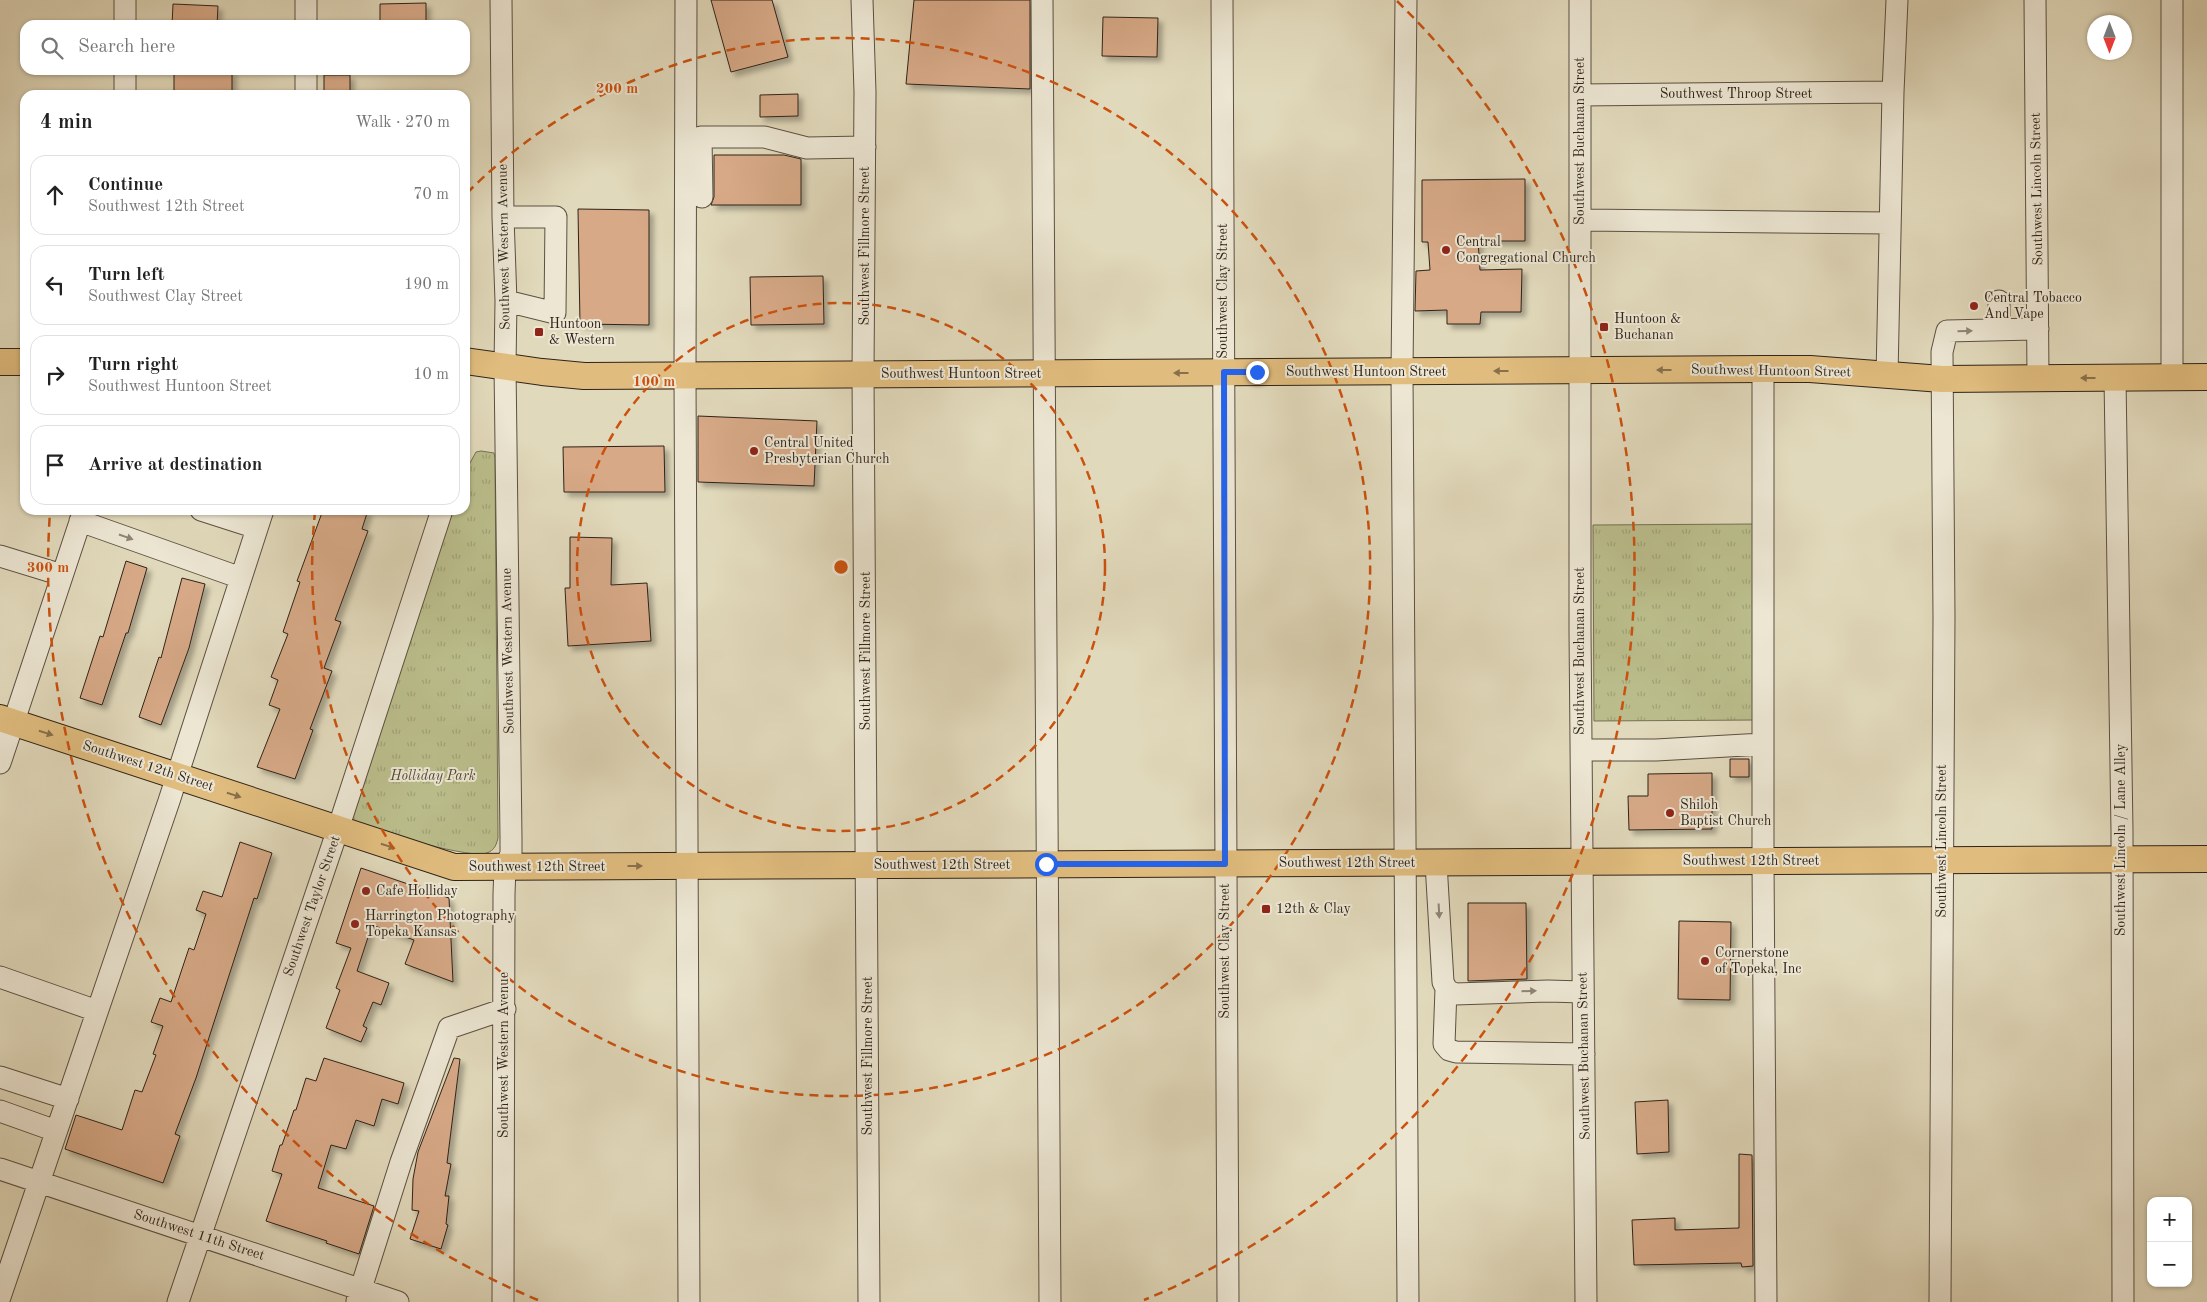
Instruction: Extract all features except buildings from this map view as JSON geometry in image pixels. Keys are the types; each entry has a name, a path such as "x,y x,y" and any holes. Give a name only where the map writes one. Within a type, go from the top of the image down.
{"main road":[{"path":"0,362 20,362"},
{"name":"Southwest Huntoon Street","path":"470,362 584,376 1810,369 1942,379 2207,378"},
{"name":"Southwest 12th Street","path":"7,720 454,867 2207,859"}],"street":[{"path":"125,0 125,20"},
{"path":"306,0 306,20"},
{"name":"Southwest Western Avenue","path":"501,0 503,217 506,301 510,838 510,854 505,867 503,1302"},
{"path":"686,0 685,375 689,1302"},
{"name":"Southwest Fillmore Street","path":"862,0 865,147 864,375 869,1302"},
{"path":"1042,0 1050,1302"},
{"name":"Southwest Clay Street","path":"1222,0 1228,1302"},
{"path":"1406,0 1402,372 1408,1302"},
{"name":"Southwest Buchanan Street","path":"1580,0 1579,370 1586,1302"},
{"path":"1887,376 1893,92 1897,0"},
{"name":"Southwest Lincoln Street","path":"2035,0 2038,378"},
{"path":"2172,0 2172,378"},
{"path":"125,75 125,90"},
{"path":"306,75 306,90"},
{"name":"Southwest Throop Street","path":"1580,95 1893,92"},
{"path":"702,197 701,137 764,137 807,148 865,147"},
{"path":"503,217 556,217 555,313 506,301"},
{"path":"1580,220 1890,223"},
{"path":"2000,301 1999,330 2038,329"},
{"name":"Southwest Lincoln Street","path":"1940,1302 1944,617 1942,352 1947,331 1999,330"},
{"path":"1763,369 1763,861 1766,1302"},
{"name":"Southwest Lincoln / Lane Alley","path":"2115,378 2122,859 2123,1302"},
{"path":"0,763 7,720 62,575 82,515 241,578"},
{"path":"0,1297 177,776 260,519 234,515"},
{"name":"Southwest Taylor Street","path":"178,1302 338,829 440,515"},
{"path":"0,557 62,575"},
{"path":"1581,750 1656,750 1763,744"},
{"path":"1436,863 1443,982 1446,989 1444,1044 1448,1050 1456,1052 1584,1054"},
{"path":"0,977 97,1012"},
{"path":"1446,989 1455,994 1548,991 1583,992"},
{"path":"359,1296 401,1162 449,1028 504,1008"},
{"path":"0,1077 68,1099"},
{"path":"0,1112 56,1131"},
{"name":"Southwest 11th Street","path":"0,1169 201,1236 359,1296 398,1302"}],"green space":[{"name":"Holliday Park","path":"476,452 494,453 495,458 498,838 494,849 483,854 472,854 416,842 376,830 351,819 450,515 470,515 470,463"},
{"path":"1756,524 1757,720 1594,721 1593,525"}],"place":[{"name":"Central Congregational Church","path":"1446,250"},
{"name":"Central Tobacco And Vape","path":"1974,306"},
{"name":"Huntoon & Buchanan","path":"1604,327"},
{"name":"Huntoon & Western","path":"539,332"},
{"name":"Central United Presbyterian Church","path":"754,451"},
{"name":"Shiloh Baptist Church","path":"1670,813"},
{"name":"Cafe Holliday","path":"366,891"},
{"name":"12th & Clay","path":"1266,909"},
{"name":"Harrington Photography Topeka Kansas","path":"355,924"},
{"name":"Cornerstone of Topeka, Inc","path":"1705,961"}],"route":[{"path":"1046,864 1225,864 1224,372 1257,372"}]}
